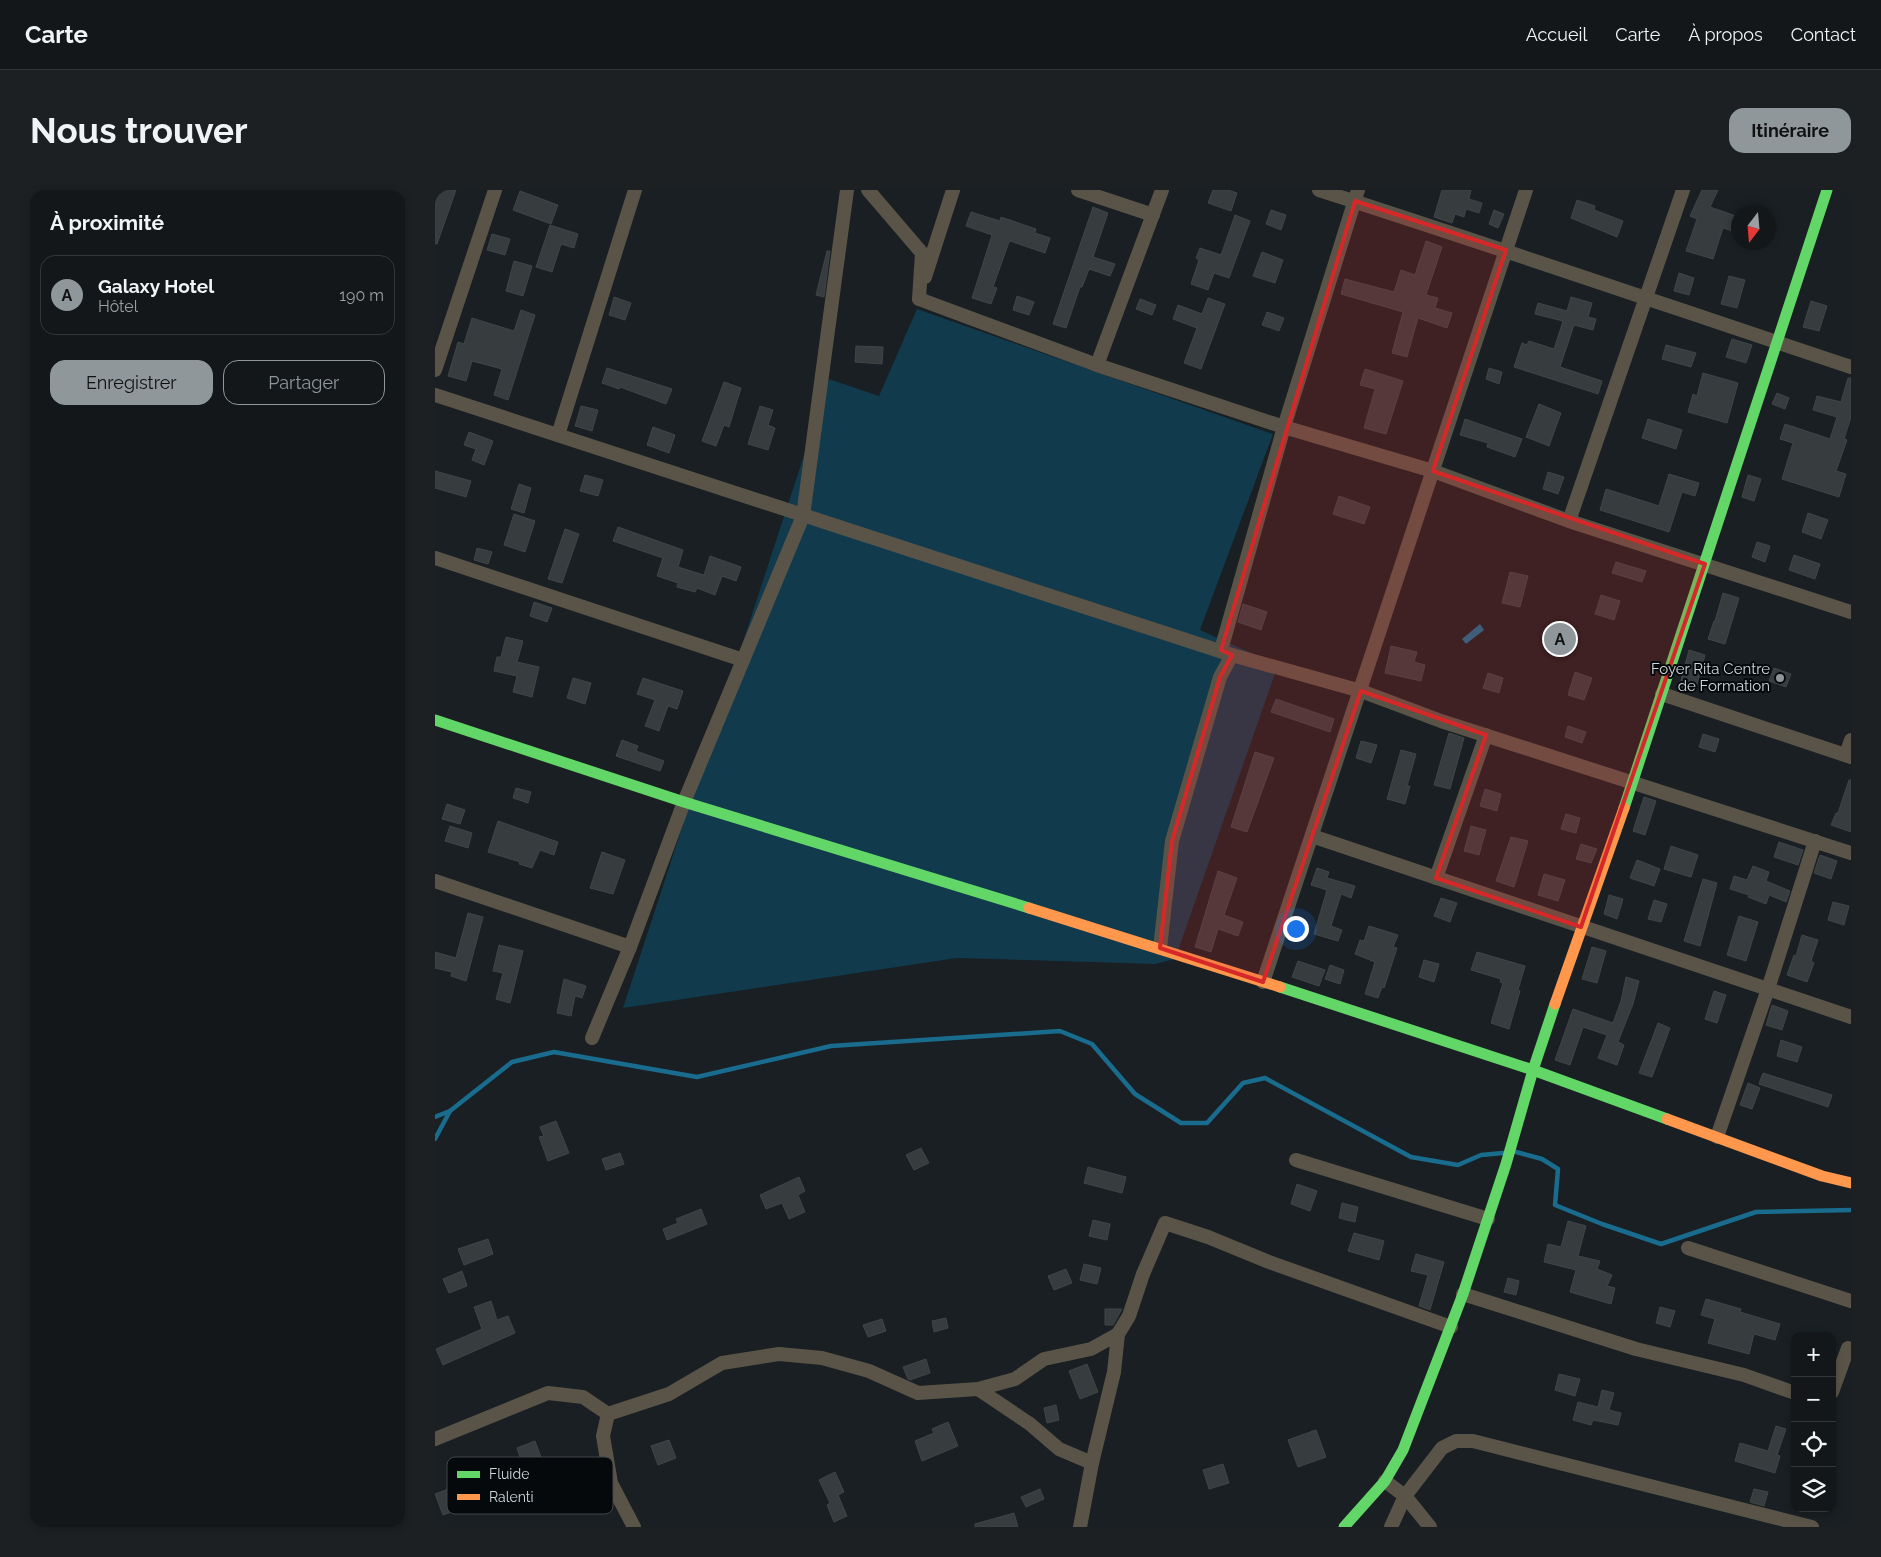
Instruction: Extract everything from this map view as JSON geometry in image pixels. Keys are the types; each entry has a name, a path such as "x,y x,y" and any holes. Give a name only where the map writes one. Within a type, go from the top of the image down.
{"street":[{"path":"435,370 495,190"},
{"path":"557,435 635,190"},
{"path":"592,1038 630,946 684,802 803,516 847,190"},
{"path":"869,190 922,253 919,299"},
{"path":"919,299 953,190"},
{"path":"1078,190 1153,215"},
{"path":"1097,365 1162,190"},
{"path":"1319,190 1356,196 1647,300 1851,367"},
{"path":"1263,982 1526,190"},
{"path":"1569,521 1647,300 1683,190"},
{"path":"1344,1527 1385,1481 1403,1450 1463,1294 1506,1164 1533,1070 1581,927 1633,783 1827,190"},
{"path":"1160,948 1172,841 1220,676 1285,427 1356,196"},
{"path":"919,299 1097,365 1285,427 1433,471 1569,521 1851,612"},
{"path":"435,394 803,516 1226,652 1361,691 1486,735 1851,852"},
{"path":"435,558 743,660"},
{"path":"1662,694 1848,756 1851,740"},
{"path":"435,720 684,802 1160,948 1533,1070 1822,1176 1851,1183"},
{"path":"1436,878 1486,735"},
{"path":"1312,836 1851,1017"},
{"path":"1717,1137 1768,990 1815,841"},
{"path":"435,881 630,946"},
{"path":"1296,1160 1488,1219"},
{"path":"1079,1527 1091,1463 1114,1372 1118,1334 1129,1316 1143,1274 1165,1223 1208,1237 1269,1262 1451,1327"},
{"path":"1688,1248 1851,1301"},
{"path":"1463,1294 1636,1350 1744,1375 1791,1392"},
{"path":"608,1414 669,1394 722,1363 779,1354 823,1358 869,1371 918,1393 978,1389 1015,1379 1044,1359 1091,1349 1118,1334"},
{"path":"1836,1382 1850,1345"},
{"path":"978,1389 1030,1424 1059,1449 1091,1463"},
{"path":"435,1439 548,1393 583,1397 608,1414"},
{"path":"607,1457 603,1436 608,1414"},
{"path":"1391,1527 1405,1496 1442,1448 1457,1441 1473,1440 1792,1519 1812,1527"},
{"path":"1385,1481 1405,1496 1430,1527"},
{"path":"613,1487 633,1527"}],"highlighted area":[{"path":"1355,201 1506,250 1433,471 1705,564 1581,927 1436,878 1486,735 1361,691 1263,982 1160,948 1172,841 1220,677 1232,655 1221,650"}],"shaded area":[{"path":"917,309 1273,434 1200,630 1278,665 1175,959 1155,964 957,958 623,1008 829,379 879,396"},
{"path":"1480,624 1484,630 1466,644 1462,639"}],"building":[{"path":"438,190 456,190 437,244 435,244 435,199"},
{"path":"1213,190 1228,190 1237,193 1231,211 1208,203"},
{"path":"1442,190 1471,190 1469,199 1482,203 1479,213 1466,209 1464,217 1455,214 1452,223 1434,217"},
{"path":"1702,190 1718,190 1710,207 1731,214 1731,230 1723,228 1713,259 1686,251 1697,219 1690,216"},
{"path":"520,191 558,205 551,224 513,210"},
{"path":"1577,200 1595,206 1594,210 1623,221 1617,237 1571,218"},
{"path":"1093,207 1108,213 1093,257 1115,264 1110,276 1089,269 1082,287 1080,287 1066,328 1053,324"},
{"path":"1271,210 1286,215 1281,230 1266,224"},
{"path":"1494,210 1504,214 1498,228 1489,224"},
{"path":"971,212 1000,221 1001,217 1036,229 1035,233 1050,238 1045,253 1009,242 993,287 997,288 991,304 972,298 992,235 966,226"},
{"path":"1235,215 1250,221 1229,278 1214,273 1208,290 1191,284 1199,260 1196,258 1200,248 1221,255"},
{"path":"550,225 578,234 574,248 561,244 552,272 536,267"},
{"path":"492,234 510,239 505,255 487,250"},
{"path":"1426,241 1442,247 1426,295 1438,298 1435,308 1452,313 1447,328 1418,318 1407,357 1392,353 1403,312 1341,294 1345,279 1394,292 1401,270 1415,275"},
{"path":"827,251 830,251 824,297 816,295"},
{"path":"1262,252 1283,260 1275,283 1253,276"},
{"path":"514,261 532,266 523,296 506,291"},
{"path":"1679,273 1694,278 1689,295 1674,291"},
{"path":"1729,276 1745,280 1737,308 1721,304"},
{"path":"1017,296 1034,302 1029,315 1013,310"},
{"path":"614,297 631,303 625,320 609,315"},
{"path":"1571,297 1592,303 1588,317 1596,319 1593,330 1574,325 1560,367 1602,381 1598,394 1514,367 1522,343 1527,345 1529,341 1554,349 1563,321 1535,314 1538,303 1567,311"},
{"path":"1208,298 1225,304 1201,369 1184,363 1197,328 1173,319 1178,305 1202,314"},
{"path":"1140,299 1156,305 1152,315 1136,309"},
{"path":"1811,301 1827,306 1819,331 1803,327"},
{"path":"521,310 535,315 508,400 494,395 502,369 472,361 466,381 448,376 458,342 464,344 472,318 514,331"},
{"path":"1267,312 1284,318 1279,331 1262,325"},
{"path":"1732,339 1752,345 1746,363 1726,357"},
{"path":"1666,345 1696,353 1691,367 1662,359"},
{"path":"856,346 883,347 882,364 855,362"},
{"path":"607,368 672,389 666,404 620,387 619,389 602,383"},
{"path":"1489,368 1502,372 1499,384 1486,379"},
{"path":"1365,369 1403,381 1386,434 1364,428 1375,389 1360,385"},
{"path":"1703,373 1738,383 1727,423 1688,412 1693,394 1697,396"},
{"path":"1848,378 1851,378 1851,417 1844,439 1847,440 1836,471 1846,474 1839,497 1782,479 1793,443 1780,439 1785,424 1830,439 1837,417 1813,410 1817,396 1841,402"},
{"path":"724,382 741,388 729,427 724,425 716,446 702,441"},
{"path":"1777,393 1789,398 1785,409 1772,404"},
{"path":"1539,404 1561,413 1549,446 1526,437"},
{"path":"581,406 598,410 592,431 575,426"},
{"path":"760,406 773,410 768,425 775,428 768,450 748,444"},
{"path":"1465,419 1522,439 1515,457 1487,447 1488,443 1460,435"},
{"path":"1648,419 1682,430 1676,449 1642,438"},
{"path":"653,427 675,435 669,453 647,445"},
{"path":"469,432 493,441 484,465 472,460 476,449 464,445"},
{"path":"435,471 471,481 466,497 435,488"},
{"path":"1548,472 1564,477 1558,494 1543,489"},
{"path":"1669,474 1699,483 1695,496 1682,492 1669,532 1600,510 1606,489 1659,506"},
{"path":"585,475 603,480 598,496 580,491"},
{"path":"1748,475 1761,479 1754,501 1742,497"},
{"path":"519,484 531,488 524,513 511,509"},
{"path":"1339,496 1370,507 1364,524 1333,514"},
{"path":"1808,513 1828,520 1821,539 1802,532"},
{"path":"514,514 535,521 525,552 504,545"},
{"path":"618,527 683,550 678,567 704,575 710,556 741,567 736,581 722,576 715,595 697,588 695,592 677,587 678,583 657,576 663,558 613,541"},
{"path":"565,529 579,534 562,583 548,579"},
{"path":"1757,542 1770,546 1765,562 1752,557"},
{"path":"477,548 492,552 488,564 474,560"},
{"path":"1794,555 1820,564 1815,579 1789,570"},
{"path":"1616,562 1646,571 1642,582 1612,573"},
{"path":"1510,572 1528,576 1520,607 1502,603"},
{"path":"1723,593 1739,598 1725,644 1708,639"},
{"path":"1601,595 1620,601 1614,620 1595,614"},
{"path":"534,602 552,608 547,622 530,616"},
{"path":"1243,604 1267,612 1261,630 1238,622"},
{"path":"506,637 523,641 517,662 539,667 532,697 513,692 517,676 494,671 497,657 501,657"},
{"path":"1391,646 1417,652 1414,662 1425,665 1421,681 1385,673"},
{"path":"1689,650 1705,655 1695,692 1679,688"},
{"name":"Foyer Rita Centre de Formation","path":"1774,668 1791,674 1786,687 1769,681"},
{"path":"1575,672 1592,678 1584,700 1568,695"},
{"path":"1488,673 1503,678 1499,693 1483,688"},
{"path":"573,678 591,683 585,704 567,698"},
{"path":"643,678 683,691 677,709 668,706 659,731 645,726 655,700 637,694"},
{"path":"1276,699 1334,719 1330,732 1271,712"},
{"path":"1568,726 1586,732 1582,743 1565,737"},
{"path":"1449,733 1464,738 1450,789 1434,785"},
{"path":"1703,734 1719,739 1715,752 1699,747"},
{"path":"622,740 638,746 636,751 664,761 660,771 616,756"},
{"path":"1361,741 1377,745 1371,763 1356,758"},
{"path":"1401,750 1416,754 1407,786 1410,786 1405,804 1387,799"},
{"path":"1255,752 1274,758 1247,832 1231,827"},
{"path":"1849,780 1851,780 1851,832 1831,825 1836,813 1838,813"},
{"path":"516,788 531,792 528,803 513,798"},
{"path":"1485,789 1501,794 1497,811 1480,806"},
{"path":"1644,797 1656,801 1645,835 1633,831"},
{"path":"447,804 465,810 460,824 442,819"},
{"path":"1566,814 1580,818 1576,833 1561,829"},
{"path":"498,821 558,842 554,855 540,850 532,868 519,864 520,862 488,852"},
{"path":"450,826 472,833 468,848 445,841"},
{"path":"1471,826 1486,830 1479,855 1464,851"},
{"path":"1511,837 1528,841 1514,887 1496,881"},
{"path":"1779,842 1803,850 1798,865 1774,857"},
{"path":"1581,844 1597,849 1591,863 1576,859"},
{"path":"1671,846 1698,855 1691,877 1664,869"},
{"path":"602,852 625,860 613,894 590,888"},
{"path":"1820,855 1837,861 1831,879 1814,873"},
{"path":"1637,860 1660,869 1654,886 1630,878"},
{"path":"1753,866 1769,872 1766,881 1790,891 1786,902 1769,895 1766,904 1748,897 1749,895 1730,889 1734,876 1747,880"},
{"path":"1317,868 1329,872 1327,878 1355,886 1351,898 1341,894 1331,926 1342,930 1338,941 1314,934 1327,890 1311,885"},
{"path":"1218,871 1237,878 1224,915 1243,922 1238,936 1218,929 1211,952 1195,947"},
{"path":"1544,874 1565,880 1558,901 1538,895"},
{"path":"1703,879 1717,883 1700,946 1684,941"},
{"path":"1609,895 1623,899 1617,919 1604,914"},
{"path":"1441,898 1457,903 1450,922 1434,916"},
{"path":"1654,900 1667,904 1661,922 1648,919"},
{"path":"1833,902 1849,906 1844,925 1828,920"},
{"path":"468,913 483,917 466,981 451,976 452,972 435,968 435,952 456,958"},
{"path":"1739,916 1758,922 1746,961 1727,955"},
{"path":"1369,926 1398,935 1393,947 1397,948 1384,988 1382,987 1378,998 1365,994 1375,962 1355,954 1360,940 1364,941"},
{"path":"1802,935 1818,940 1811,961 1814,963 1807,982 1787,975 1794,955 1796,956"},
{"path":"499,945 523,951 510,1003 496,999 503,973 493,971"},
{"path":"1592,947 1606,951 1597,983 1582,979"},
{"path":"1477,952 1525,966 1509,1029 1491,1023 1503,983 1500,982 1501,979 1471,970"},
{"path":"1424,960 1439,964 1434,982 1419,977"},
{"path":"1298,961 1325,970 1319,986 1292,977"},
{"path":"1330,965 1344,970 1340,984 1325,979"},
{"path":"1626,977 1639,981 1633,1004 1618,1042 1624,1045 1617,1065 1598,1058 1607,1035 1583,1027 1570,1065 1555,1060 1573,1009 1613,1023 1621,1001"},
{"path":"564,979 586,986 582,998 575,996 571,1016 557,1013"},
{"path":"1714,991 1726,995 1717,1023 1705,1019"},
{"path":"1772,1005 1788,1011 1782,1030 1766,1025"},
{"path":"1658,1023 1670,1028 1652,1077 1639,1073"},
{"path":"1781,1040 1802,1047 1797,1062 1777,1056"},
{"path":"1763,1073 1832,1095 1828,1107 1759,1084"},
{"path":"1748,1083 1760,1088 1752,1109 1740,1105"},
{"path":"556,1121 569,1153 548,1161 539,1137 544,1136 540,1127"},
{"path":"921,1148 929,1163 914,1170 906,1155"},
{"path":"620,1153 624,1164 606,1170 602,1159"},
{"path":"1088,1167 1126,1177 1122,1193 1084,1183"},
{"path":"799,1177 805,1191 798,1195 805,1212 789,1219 782,1203 766,1209 760,1195"},
{"path":"1297,1184 1317,1191 1310,1211 1291,1204"},
{"path":"1342,1203 1358,1207 1355,1222 1339,1218"},
{"path":"701,1209 707,1224 667,1240 663,1229 678,1223 676,1219"},
{"path":"1093,1220 1110,1224 1107,1240 1089,1236"},
{"path":"1568,1221 1586,1226 1578,1256 1600,1261 1597,1269 1612,1275 1607,1286 1615,1288 1611,1304 1570,1292 1576,1270 1544,1262 1548,1244 1561,1247"},
{"path":"1354,1233 1384,1241 1379,1260 1348,1251"},
{"path":"488,1239 493,1254 464,1265 458,1249"},
{"path":"1416,1254 1444,1262 1430,1310 1419,1306 1428,1275 1411,1271"},
{"path":"1084,1264 1101,1268 1097,1284 1080,1280"},
{"path":"1066,1269 1072,1283 1054,1290 1048,1276"},
{"path":"462,1271 467,1286 449,1293 443,1279"},
{"path":"1508,1278 1519,1281 1516,1295 1504,1292"},
{"path":"1706,1299 1741,1309 1740,1312 1780,1324 1775,1340 1754,1334 1749,1354 1708,1343 1715,1319 1701,1315"},
{"path":"491,1301 497,1320 508,1316 515,1333 443,1365 436,1349 482,1329 474,1307"},
{"path":"1660,1307 1675,1311 1670,1327 1656,1323"},
{"path":"1105,1309 1122,1309 1113,1325 1105,1325"},
{"path":"946,1318 948,1328 934,1332 932,1321"},
{"path":"882,1319 886,1331 868,1337 863,1325"},
{"path":"926,1359 930,1373 908,1379 903,1367"},
{"path":"1087,1364 1098,1392 1080,1399 1069,1371"},
{"path":"1559,1374 1580,1379 1575,1396 1555,1390"},
{"path":"1602,1390 1614,1393 1609,1410 1621,1413 1618,1425 1593,1420 1591,1425 1573,1420 1578,1402 1598,1407"},
{"path":"1056,1405 1059,1420 1047,1423 1044,1408"},
{"path":"948,1422 958,1446 922,1461 915,1441 934,1433 932,1429"},
{"path":"1776,1426 1786,1429 1777,1455 1780,1456 1775,1473 1735,1461 1740,1443 1768,1451"},
{"path":"1316,1430 1326,1457 1298,1467 1288,1440"},
{"path":"669,1440 676,1458 658,1465 651,1446"},
{"path":"535,1441 541,1457 520,1457 517,1448"},
{"path":"1223,1464 1229,1483 1209,1489 1203,1470"},
{"path":"835,1472 844,1492 838,1495 847,1516 834,1522 827,1505 830,1503 819,1480"},
{"path":"1040,1489 1044,1499 1026,1507 1021,1497"},
{"path":"1754,1489 1768,1492 1764,1506 1750,1502"},
{"path":"447,1490 447,1514 443,1515 435,1494"},
{"path":"1014,1513 1018,1527 975,1527 975,1524"}],"waterway":[{"path":"435,1139 450,1111 512,1062 554,1052 697,1077 831,1046 1060,1031 1092,1044 1135,1094 1181,1123 1207,1123 1243,1083 1265,1078 1411,1157 1458,1165 1481,1155 1503,1153"},
{"path":"435,1117 450,1111"},
{"path":"1516,1152 1542,1159 1558,1169 1555,1205 1602,1224 1661,1244 1756,1212 1851,1210"}],"traffic: fast":[{"path":"1624,808 1827,190"},
{"path":"435,720 684,802 1029,908"},
{"path":"1280,987 1533,1070 1667,1119"},
{"path":"1344,1527 1385,1481 1403,1450 1463,1294 1506,1164 1533,1070 1555,1004"}],"traffic: slow":[{"path":"1555,1004 1624,808"},
{"path":"1029,908 1280,987"},
{"path":"1667,1119 1822,1176 1851,1183"}],"place":[{"name":"Galaxy Hotel","path":"1560,639"},
{"name":"Foyer Rita Centre de Formation","path":"1780,678"}]}
